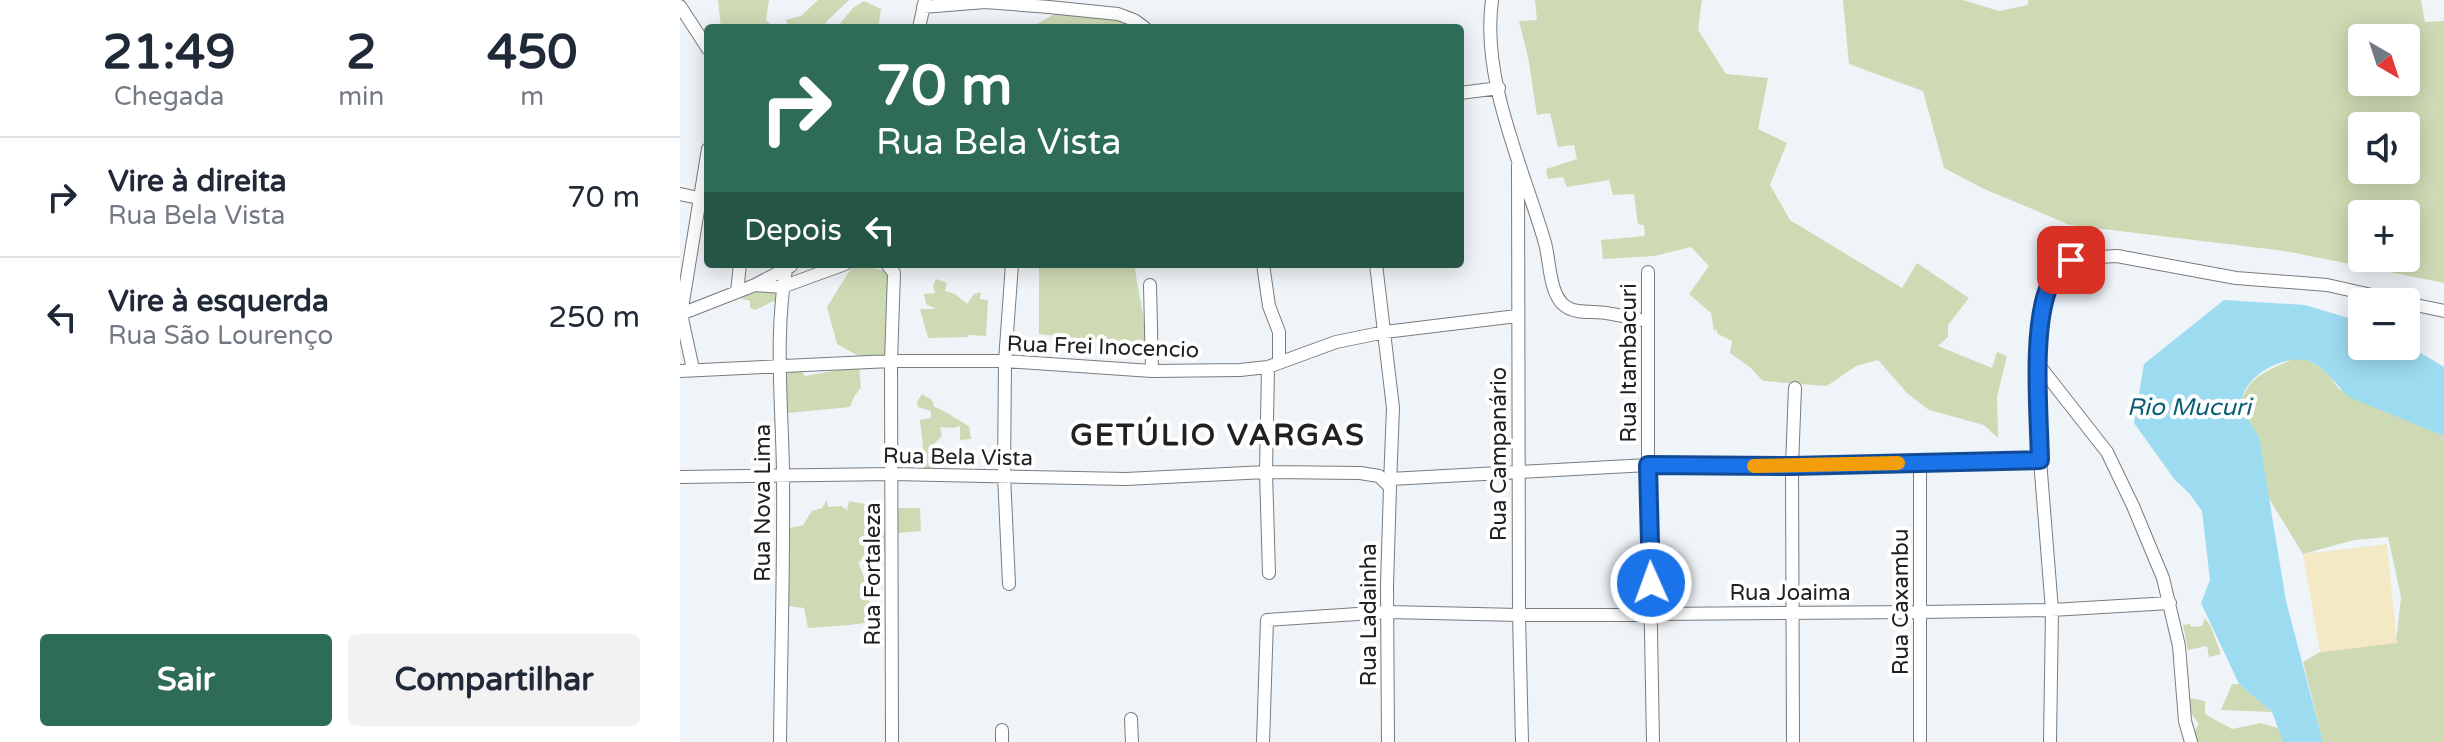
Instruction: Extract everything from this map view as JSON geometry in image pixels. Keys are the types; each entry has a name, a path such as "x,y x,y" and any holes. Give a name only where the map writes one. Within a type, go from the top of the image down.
{"street":[{"name":"Rua Campanário","path":"1492,0 1493,63 1518,165 1545,245 1558,300 1573,310 1604,312 1648,321"},
{"path":"920,24 924,4 985,2 1118,14 1140,24"},
{"path":"680,6 704,43"},
{"path":"1464,92 1499,88"},
{"name":"Rua Campanário","path":"1518,165 1522,742"},
{"path":"686,370 681,314 683,286 704,171"},
{"path":"680,194 699,198"},
{"path":"2050,742 2052,610 2040,460 2038,364 2043,303 2059,270 2071,260 2117,256 2236,278 2327,285 2348,290"},
{"path":"737,292 740,268"},
{"path":"681,314 755,285 784,268"},
{"name":"Rua Nova Lima","path":"780,742 782,287 788,268"},
{"path":"755,285 782,287 836,268"},
{"name":"Rua Fortaleza","path":"890,268 894,273 891,361 892,742"},
{"path":"1009,584 1004,475 1005,361 1012,268"},
{"path":"1264,268 1269,306 1279,332 1266,472 1269,573"},
{"name":"Rua Ladainha","path":"1377,268 1393,408 1386,481 1388,742"},
{"name":"Rua Itambacuri","path":"1648,272 1653,742"},
{"path":"1150,285 1152,371"},
{"path":"2420,306 2444,311"},
{"name":"Rua Frei Inocencio","path":"686,370 891,361 1005,361 1152,371 1240,370 1274,365 1336,342 1385,332 1517,316"},
{"path":"2038,364 2107,452 2163,578 2179,646 2185,721 2191,742"},
{"path":"1793,742 1792,466 1795,388"},
{"name":"Rua Bela Vista","path":"680,477 893,474 1126,479 1266,472 1360,473 1386,481 1648,465 1792,466 2040,460"},
{"name":"Rua Caxambu","path":"1920,462 1920,742"},
{"name":"Rua Joaima","path":"1263,742 1267,620 1388,612 1519,615 1920,612 2052,610 2170,603"},
{"path":"1131,719 1132,742"},
{"path":"2182,742 2185,721"}],"green space":[{"path":"718,0 769,0 766,20 770,24 721,24"},
{"path":"818,0 849,0 826,24 788,24 785,20 801,16"},
{"path":"1535,0 1702,0 1698,30 1726,74 1768,78 1758,129 1787,143 1770,185 1790,220 1902,288 1917,263 1969,298 1948,325 1948,337 1938,346 1992,368 1997,352 2007,356 1997,397 1998,438 1984,425 1929,410 1908,394 1878,360 1856,366 1827,386 1763,381 1730,353 1732,341 1718,334 1716,329 1714,331 1711,313 1689,294 1709,266 1691,247 1654,256 1603,259 1601,240 1645,236 1644,225 1638,224 1634,194 1613,195 1609,180 1567,187 1563,177 1548,179 1546,169 1577,159 1574,145 1558,147 1550,113 1537,115 1519,21 1537,20"},
{"path":"1843,0 1963,0 1999,11 2028,5 2028,0 2421,0 2425,22 2444,21 2444,283 2389,272 2420,272 2420,200 2348,200 2348,264 2285,251 2070,225 1982,188 1944,168 1923,91 1849,64"},
{"path":"864,1 881,9 879,24 839,24"},
{"path":"1058,12 1127,24 1037,24"},
{"path":"851,268 888,271 885,357 864,359 837,344 827,307"},
{"path":"1039,268 1135,268 1148,343 1039,334"},
{"path":"936,279 947,283 945,291 955,294 967,304 974,294 981,292 980,299 988,300 986,336 928,338 920,309 936,309 926,304 924,294 935,293 933,286"},
{"path":"755,285 780,290 776,307 774,301 755,310 750,308 750,301 742,299 745,292"},
{"path":"2295,358 2310,361 2325,370 2339,389 2444,436 2444,742 2323,742 2303,662 2320,652 2360,647 2397,635 2401,597 2388,537 2354,540 2303,554 2268,497 2259,437 2240,406 2248,387 2260,375"},
{"path":"859,365 861,387 850,407 788,413 781,370 799,369 805,376 833,371 833,366"},
{"path":"922,394 932,400 934,407 969,426 971,439 960,440 960,426 940,427 942,436 934,444 934,469 922,470 920,420 931,418 931,411 918,407 917,402"},
{"path":"827,500 828,507 841,506 847,510 849,501 865,504 864,521 886,531 885,552 858,562 868,587 869,601 885,611 880,621 808,628 804,608 782,605 785,529 803,525 812,511 822,508"},
{"path":"897,508 920,508 921,531 898,533"},
{"path":"2205,618 2221,654 2209,657 2207,646 2188,650 2183,625 2202,626"},
{"path":"2232,684 2239,684 2272,712 2221,710"},
{"path":"2189,698 2205,701 2205,714 2232,729 2261,723 2278,728 2283,742 2195,742 2193,733 2199,724 2188,709"}],"sand":[{"path":"2387,544 2397,643 2320,652 2303,554"}],"water":[{"name":"Rio Mucuri","path":"2224,300 2305,305 2348,318 2348,360 2420,360 2420,352 2444,367 2444,436 2351,398 2319,366 2306,360 2288,360 2263,371 2246,388 2242,397 2240,407 2259,437 2286,601 2323,742 2283,742 2272,712 2239,684 2201,603 2210,580 2202,511 2175,480 2134,423 2144,364"}],"slow traffic":[{"path":"1754,466 1898,463"}],"district":[{"name":"GETÚLIO VARGAS","path":"1218,435"}],"route":[{"path":"1651,583 1648,465 1792,466 2040,460 2038,364 2043,303 2055,276 2071,260"}]}
